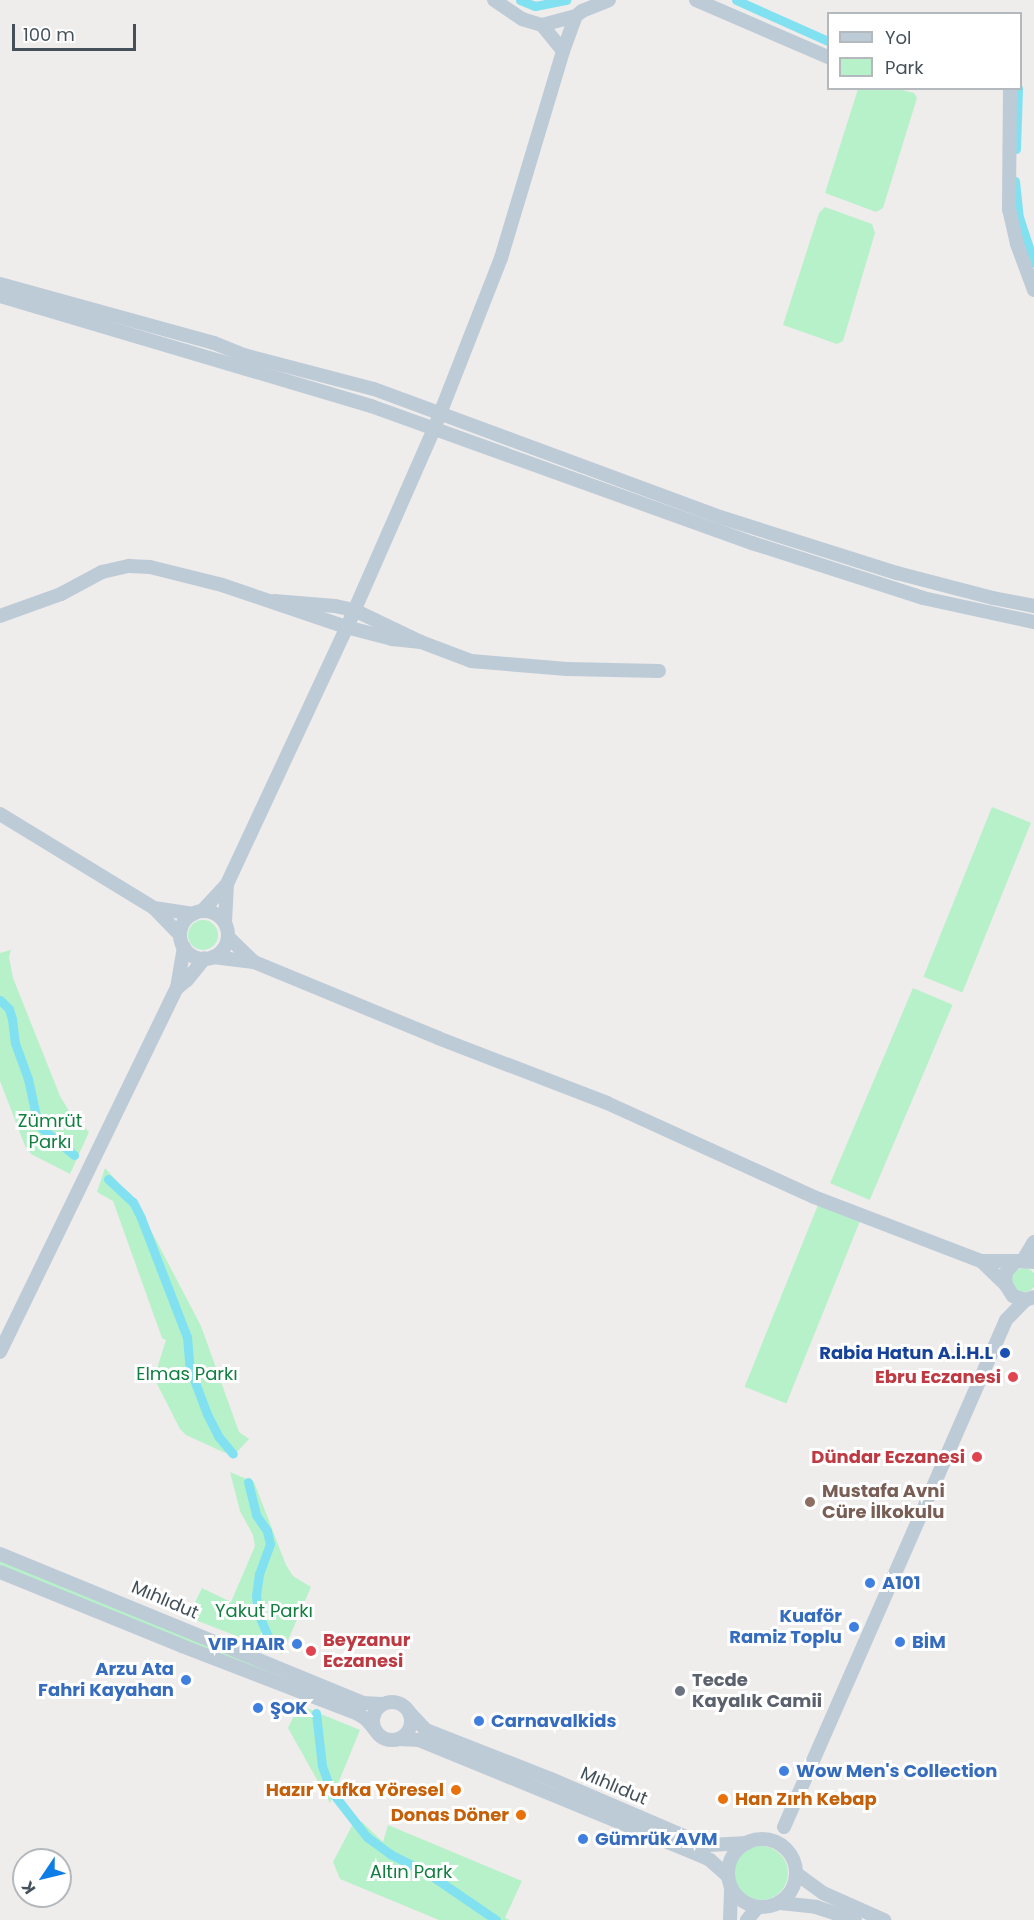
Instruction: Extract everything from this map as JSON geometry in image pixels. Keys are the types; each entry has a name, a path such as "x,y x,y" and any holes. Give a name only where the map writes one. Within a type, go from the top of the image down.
{"main road":[{"path":"494,0 522,19 542,25 576,16 582,11 609,0"},
{"path":"696,0 827,57"},
{"path":"0,1352 177,988 183,924 198,913 227,884 354,610 434,429 438,413 501,258 563,51 576,16"},
{"path":"542,25 563,51"},
{"path":"1010,90 1009,209 1017,244 1034,290"},
{"path":"0,284 214,343 244,355 374,389 647,492 800,543 897,573 993,598 1034,606"},
{"path":"0,296 370,406 752,543 923,598 1034,622"},
{"path":"0,616 61,594 102,572 129,566 150,567 274,601 346,627 392,639 421,642"},
{"path":"274,601 335,606 354,610 421,642 471,661 567,669 659,671"},
{"path":"0,814 154,908 194,956 254,962 438,1038 607,1103 814,1197 981,1261 1024,1261"},
{"path":"177,988 209,958 223,950 227,884"},
{"path":"154,908 216,914 226,930 254,962"},
{"path":"884,1920 823,1893 797,1874 789,1852 784,1827 1006,1320 1007,1271 1024,1261 1034,1242"},
{"path":"981,1261 1007,1288 1029,1299 1006,1320"},
{"name":"Mıhlıdut","path":"0,1554 363,1703 382,1704"},
{"name":"Mıhlıdut","path":"0,1572 358,1714 376,1731"},
{"path":"382,1704 400,1704 409,1712 411,1725 408,1731 398,1739 386,1739 376,1731 374,1713 382,1704"},
{"name":"Mıhlıdut","path":"409,1712 426,1730 691,1839 710,1845 747,1843"},
{"name":"Mıhlıdut","path":"398,1739 419,1740 690,1851 710,1860 730,1882"},
{"path":"730,1920 731,1860 747,1843 761,1840 784,1827"},
{"path":"761,1840 780,1844 789,1852"},
{"path":"780,1903 789,1895 797,1874"},
{"path":"730,1882 742,1901 758,1907 780,1903 816,1906 855,1920"},
{"path":"747,1920 758,1907"}],"green space":[{"path":"858,90 902,90 914,93 917,98 883,208 876,212 825,193"},
{"path":"825,207 872,224 875,233 843,341 837,344 783,325 819,213"},
{"path":"992,807 1031,823 962,992 923,977"},
{"path":"203,920 214,924 218,935 214,946 203,950 192,946 188,935 192,924"},
{"name":"Zümrüt Parkı","path":"11,950 9,957 13,978 60,1096 69,1111 89,1132 70,1174 31,1154 25,1146 0,1081 0,953"},
{"path":"913,988 953,1005 870,1200 830,1183"},
{"name":"Elmas Parkı","path":"105,1168 136,1202 201,1326 239,1432 249,1439 238,1451 231,1454 223,1452 186,1435 180,1429 154,1378 166,1340 162,1338 113,1201 97,1192"},
{"path":"818,1205 860,1222 786,1404 745,1387"},
{"path":"1024,1268 1035,1276 1035,1284 1032,1288 1024,1292 1016,1288 1012,1280 1016,1272"},
{"name":"Yakut Parkı","path":"230,1472 254,1482 286,1565 293,1576 311,1587 282,1654 188,1617 202,1588 231,1602 255,1546 253,1535 240,1511"},
{"path":"0,1560 360,1705 357,1711 0,1566"},
{"path":"299,1705 360,1730 330,1803 288,1728"},
{"name":"Altın Park","path":"355,1820 362,1822 383,1842 388,1825 522,1881 505,1918 510,1920 439,1920 340,1879 333,1862"},
{"path":"761,1846 771,1848 780,1854 786,1863 788,1873 786,1883 780,1892 771,1898 761,1900 751,1898 742,1892 736,1883 734,1873 736,1863 742,1854 751,1848"}],"waterway":[{"path":"520,0 535,6 566,0"},
{"path":"736,0 827,41"},
{"path":"1016,149 1018,90"},
{"path":"1015,181 1019,217 1034,263"},
{"path":"0,1000 9,1009 15,1043 28,1079 38,1125 74,1155"},
{"path":"108,1179 133,1202 141,1218 187,1337 190,1369 207,1414 218,1436 233,1454"},
{"path":"248,1482 256,1515 267,1531 270,1544 259,1574 256,1595 258,1613 268,1637"},
{"path":"316,1713 322,1766 331,1791 367,1837 390,1854 426,1872 496,1920"}],"place":[{"name":"Rabia Hatun A.İ.H.L","path":"1005,1353"},
{"name":"Ebru Eczanesi","path":"1013,1377"},
{"name":"Dündar Eczanesi","path":"977,1457"},
{"name":"Mustafa Avni Cüre İlkokulu","path":"810,1502"},
{"name":"A101","path":"870,1583"},
{"name":"Kuaför Ramiz Toplu","path":"854,1627"},
{"name":"BİM","path":"900,1642"},
{"name":"VIP HAIR","path":"297,1644"},
{"name":"Beyzanur Eczanesi","path":"311,1651"},
{"name":"Arzu Ata Fahri Kayahan","path":"186,1680"},
{"name":"Tecde Kayalık Camii","path":"680,1691"},
{"name":"ŞOK","path":"258,1708"},
{"name":"Carnavalkids","path":"479,1721"},
{"name":"Wow Men's Collection","path":"784,1771"},
{"name":"Hazır Yufka Yöresel","path":"456,1790"},
{"name":"Han Zırh Kebap","path":"723,1799"},
{"name":"Donas Döner","path":"521,1815"},
{"name":"Gümrük AVM","path":"583,1839"}]}
